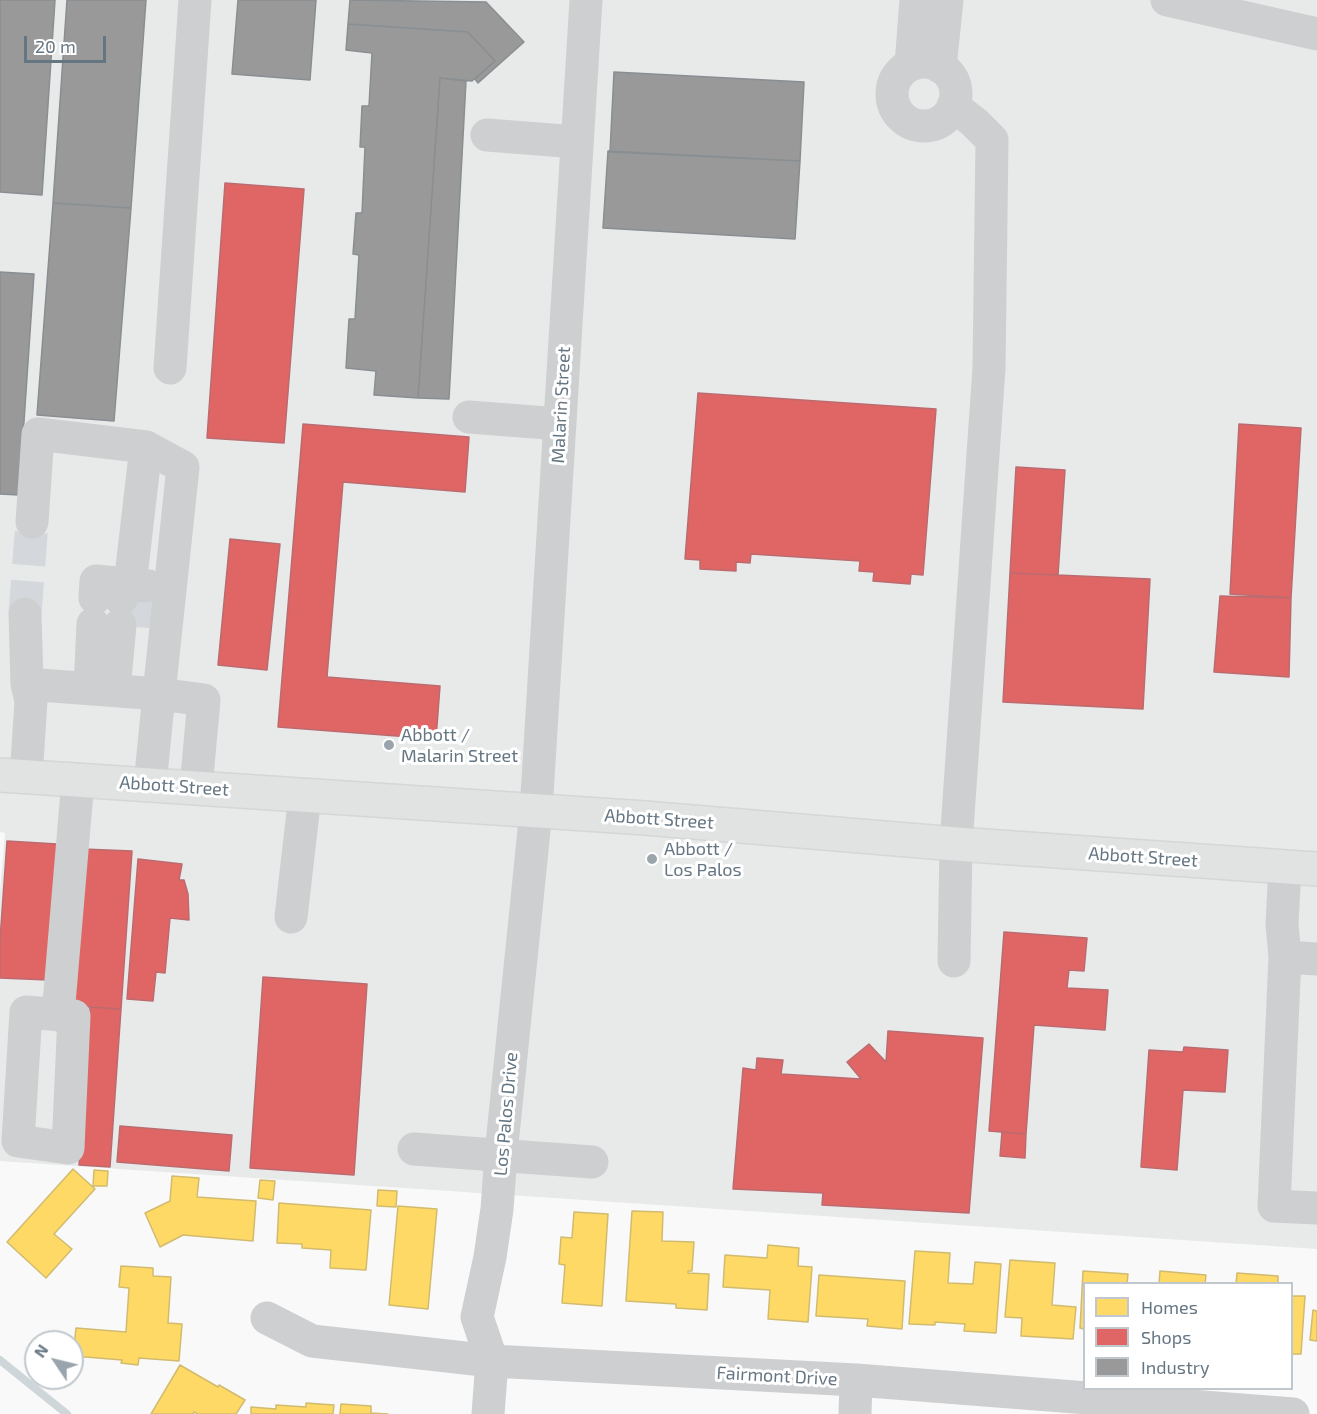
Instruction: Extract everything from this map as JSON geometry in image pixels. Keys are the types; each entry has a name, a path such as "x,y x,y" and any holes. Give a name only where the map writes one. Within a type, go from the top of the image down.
{"main road":[{"name":"Abbott Street","path":"13,776 656,819 956,844 1317,868"}],"street":[{"path":"170,368 195,0"},
{"name":"Malarin Street","path":"536,811 586,0"},
{"path":"916,0 926,66"},
{"path":"926,66 947,0"},
{"path":"1167,0 1317,34"},
{"path":"926,66 952,80 956,97 953,106 940,122 930,126 920,126 901,117 895,109 892,88 902,70 926,66"},
{"path":"953,106 992,140 989,368 956,844 954,961"},
{"path":"487,135 577,142"},
{"path":"469,417 560,424"},
{"path":"32,522 38,434 146,447 183,467 171,588 123,691"},
{"path":"146,447 116,605 123,691 150,785"},
{"path":"116,605 171,588"},
{"path":"13,776 31,701 27,684 26,614"},
{"path":"27,684 204,700 196,787"},
{"path":"58,1015 78,780"},
{"path":"291,917 305,795"},
{"name":"Los Palos Drive","path":"488,1414 492,1361 477,1317 492,1248 497,1209 536,811"},
{"path":"1285,867 1282,924 1285,957 1274,1206 1317,1208"},
{"path":"1285,957 1317,959"},
{"path":"414,1149 592,1162"},
{"name":"Fairmont Drive","path":"267,1318 312,1341 492,1361 856,1380 1293,1414"},
{"path":"855,1414 856,1380"}],"shaded area":[{"path":"0,0 1317,0 1317,1249 0,1161 0,894 5,833 0,832"}],"building: Homes":[{"path":"73,1169 95,1189 54,1234 72,1249 46,1278 7,1242"},
{"path":"94,1170 108,1171 107,1186 93,1186"},
{"path":"172,1176 199,1178 197,1197 256,1201 253,1241 183,1235 160,1247 145,1213 170,1201"},
{"path":"260,1180 275,1181 273,1200 258,1198"},
{"path":"378,1190 397,1191 396,1207 377,1206"},
{"path":"279,1203 371,1210 366,1270 330,1268 331,1250 302,1248 302,1244 277,1243"},
{"path":"398,1206 437,1209 428,1309 389,1305"},
{"path":"632,1211 663,1212 662,1241 694,1242 692,1271 688,1273 709,1274 707,1310 676,1308 676,1304 626,1301"},
{"path":"574,1212 608,1214 602,1306 562,1303 565,1265 559,1264 561,1237 572,1238"},
{"path":"768,1245 799,1248 798,1266 812,1267 808,1322 768,1319 770,1290 723,1287 725,1255 767,1258"},
{"path":"915,1251 950,1253 948,1283 973,1284 975,1262 1001,1264 996,1333 964,1331 965,1324 935,1322 935,1325 909,1324"},
{"path":"1010,1260 1055,1263 1052,1305 1076,1307 1073,1339 1021,1336 1022,1318 1005,1317"},
{"path":"121,1266 153,1268 153,1276 171,1277 168,1323 182,1324 179,1361 139,1358 138,1365 121,1363 122,1360 84,1357 84,1330 76,1330 76,1328 126,1332 129,1288 119,1287"},
{"path":"1083,1271 1128,1274 1127,1282 1083,1282 1083,1329 1080,1328"},
{"path":"1160,1271 1206,1275 1205,1282 1159,1282"},
{"path":"1237,1273 1278,1276 1278,1282 1236,1282"},
{"path":"819,1275 905,1281 902,1329 867,1326 868,1319 816,1316"},
{"path":"1293,1296 1305,1296 1301,1354 1293,1354"},
{"path":"1313,1310 1317,1311 1317,1341 1310,1340"},
{"path":"180,1365 245,1400 236,1414 198,1414 194,1412 193,1414 151,1414"},
{"path":"306,1403 334,1405 333,1414 251,1414 251,1407 276,1409 276,1405 306,1407"},
{"path":"341,1404 371,1406 371,1413 388,1414 340,1414"}],"building: Shops":[{"path":"225,183 304,189 284,443 207,438"},
{"path":"698,393 936,409 923,575 911,574 910,584 873,581 874,572 859,571 860,561 751,554 750,563 736,562 736,571 700,569 700,560 685,559"},
{"path":"303,424 469,437 465,492 343,482 327,677 440,686 436,739 278,727"},
{"path":"1239,424 1301,428 1291,598 1230,594"},
{"path":"1016,467 1065,470 1058,575 1010,573"},
{"path":"230,539 280,544 267,670 218,665"},
{"path":"1010,573 1150,579 1143,709 1003,702"},
{"path":"1220,596 1291,598 1289,677 1214,672"},
{"path":"7,841 57,844 48,980 0,978 0,940"},
{"path":"83,849 132,851 121,1009 72,1006"},
{"path":"138,859 182,864 179,880 184,880 188,894 189,920 170,918 165,973 156,972 153,1001 127,999"},
{"path":"1004,932 1087,938 1084,971 1069,970 1067,988 1108,990 1105,1030 1034,1025 1026,1134 989,1131"},
{"path":"263,977 367,984 354,1175 250,1168"},
{"path":"90,1007 121,1009 110,1167 79,1165"},
{"path":"888,1031 983,1038 969,1213 822,1205 823,1193 733,1189 743,1068 756,1070 757,1058 783,1060 781,1074 861,1079 847,1062 869,1044 886,1062"},
{"path":"1184,1047 1228,1050 1225,1092 1183,1090 1177,1170 1141,1167 1149,1050 1183,1052"},
{"path":"120,1126 232,1135 229,1171 117,1162"},
{"path":"1002,1132 1026,1134 1025,1158 1000,1156"}],"building: Industry":[{"path":"0,0 55,0 42,195 0,192"},
{"path":"67,0 146,0 131,208 53,203"},
{"path":"238,0 316,0 310,80 232,74"},
{"path":"350,0 486,2 524,42 478,83 475,79 495,61 468,32 348,24"},
{"path":"348,24 468,32 495,61 472,81 440,78 418,398 374,395 376,371 346,368 349,319 355,319 359,255 353,254 356,213 362,213 365,147 360,147 362,106 369,106 372,53 346,50"},
{"path":"614,72 804,82 800,161 610,152"},
{"path":"440,78 466,81 449,399 418,398"},
{"path":"608,151 800,161 795,239 603,228"},
{"path":"53,203 131,208 114,421 37,415"},
{"path":"0,272 34,274 19,495 0,494"}],"waterway":[{"path":"0,1360 67,1414"}],"tunnel":[{"path":"25,614 32,522"},
{"path":"135,627 137,600"}],"place":[{"name":"Abbott / Malarin Street","path":"389,745"},
{"name":"Abbott / Los Palos","path":"652,859"}]}
